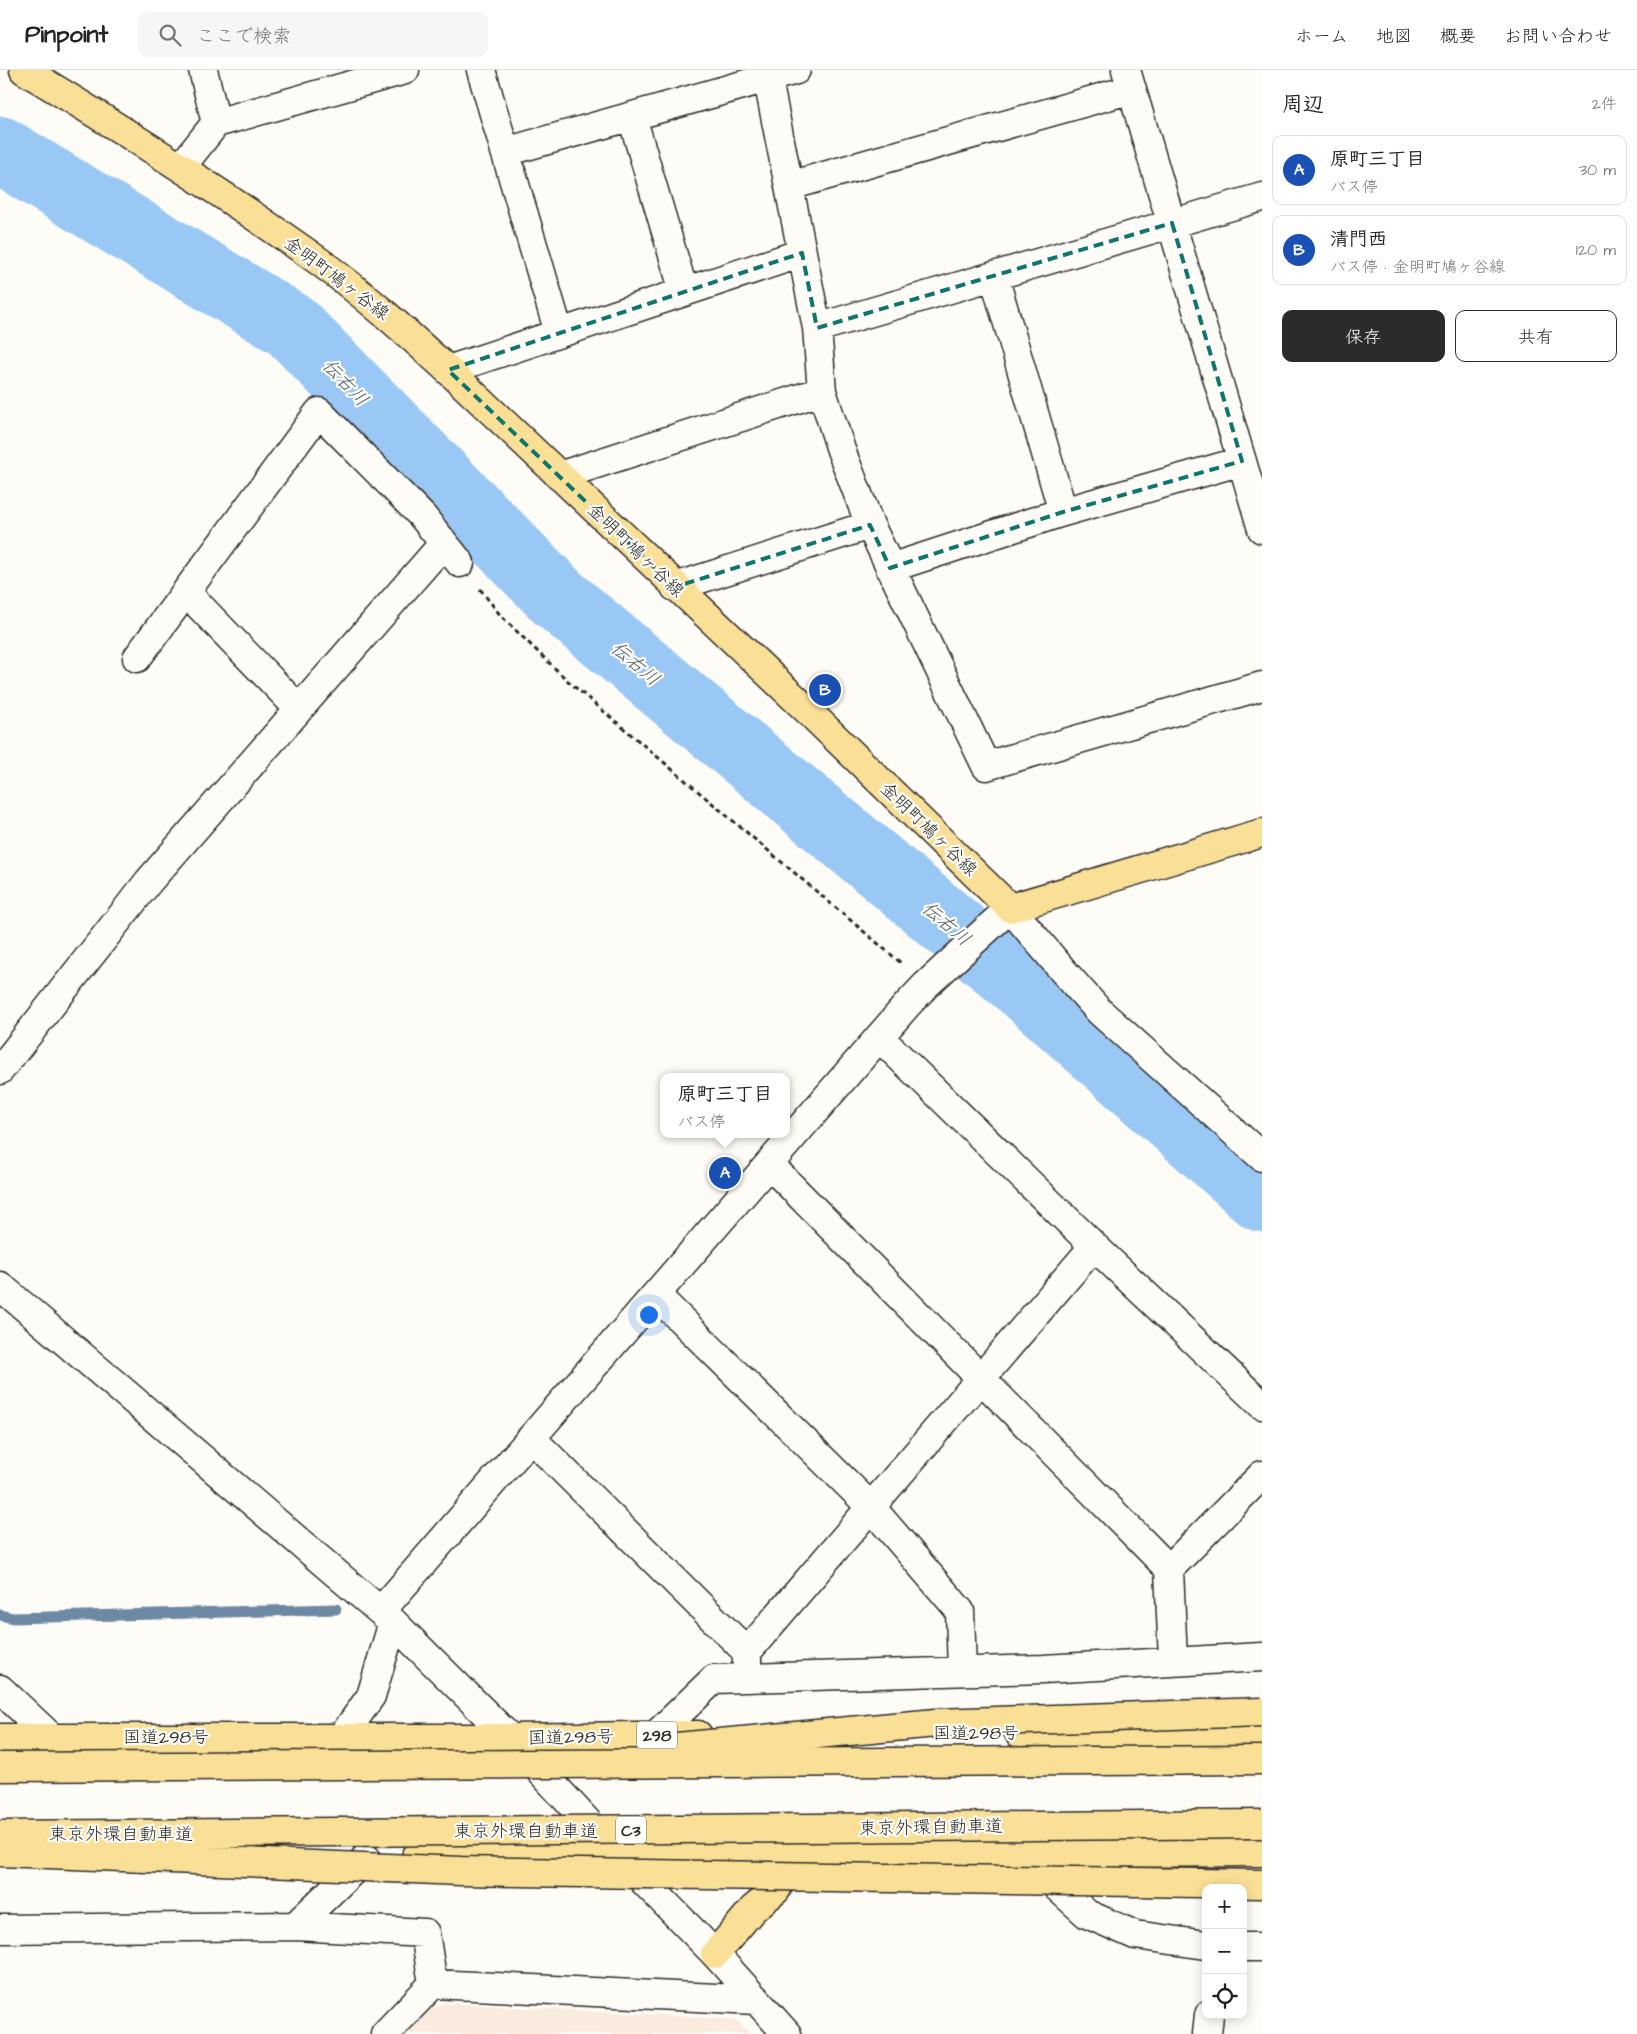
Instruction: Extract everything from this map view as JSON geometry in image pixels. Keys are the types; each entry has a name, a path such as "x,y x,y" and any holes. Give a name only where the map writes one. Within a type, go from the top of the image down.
{"main road":[{"name":"金明町鳩ヶ谷線","path":"24,70 181,167 321,263 398,324 807,710 1010,908"},
{"path":"1010,908 1262,833"},
{"path":"480,1764 936,1723 1262,1712"},
{"name":"国道298号","path":"0,1738 510,1738 656,1735 1262,1731"},
{"path":"0,1767 1262,1760"},
{"name":"東京外環自動車道","path":"0,1835 1262,1824"},
{"path":"0,1852 53,1856 461,1871 1262,1884"},
{"path":"0,1861 618,1855 1262,1852"},
{"path":"715,1954 753,1909 776,1890 795,1855"}],"street":[{"path":"203,70 216,123"},
{"path":"181,167 216,123 405,70"},
{"path":"481,70 559,334"},
{"path":"505,152 632,117 767,74 796,70"},
{"path":"767,74 817,328 822,391 841,450 870,525 986,766 1262,686"},
{"path":"789,186 1129,79 1262,529"},
{"path":"632,117 684,292"},
{"path":"817,328 1262,197"},
{"path":"448,370 802,253"},
{"path":"994,276 1063,512"},
{"path":"559,476 822,391"},
{"path":"0,1070 149,880 298,709 452,553 423,517 319,412 137,658"},
{"path":"890,568 1063,512 1242,461"},
{"path":"675,587 870,525"},
{"path":"186,592 298,709"},
{"path":"342,1737 370,1696 387,1617 531,1438 927,984 1010,908 1064,973 1099,1011 1262,1157"},
{"path":"879,1038 1262,1405"},
{"path":"769,1164 1169,1568 1173,1661"},
{"path":"747,1665 871,1507 1094,1246"},
{"path":"0,1286 387,1617 510,1738 618,1855 715,1954 787,2034"},
{"path":"656,1295 871,1507 960,1611 962,1671"},
{"path":"531,1438 747,1665"},
{"path":"1169,1568 1262,1475"},
{"path":"656,1735 714,1678 747,1665 962,1671 1262,1657"},
{"path":"0,1689 52,1737"},
{"path":"1019,1853 1087,1914 1135,1935 1202,1945"},
{"path":"295,1926 366,1858"},
{"path":"0,1929 295,1926 425,1934 433,1984"},
{"path":"1247,1946 1262,1947"},
{"path":"385,2034 433,1984 757,2000"},
{"path":"1207,2034 1209,2019"}],"path":[{"path":"452,553 501,616 569,682 927,984"}],"highlighted area":[{"path":"1172,223 1242,461 1063,512 890,568 870,525 675,587 448,370 802,253 817,328"}],"shaded area":[{"path":"445,2003 735,2019 750,2034 406,2034 429,2010"}],"waterway":[{"name":"伝右川","path":"0,150 291,326 558,598 1028,990 1262,1198"},
{"path":"0,1615 13,1618 336,1609"}],"place":[{"name":"清門西","path":"825,690"},
{"name":"原町三丁目","path":"725,1173"}]}
